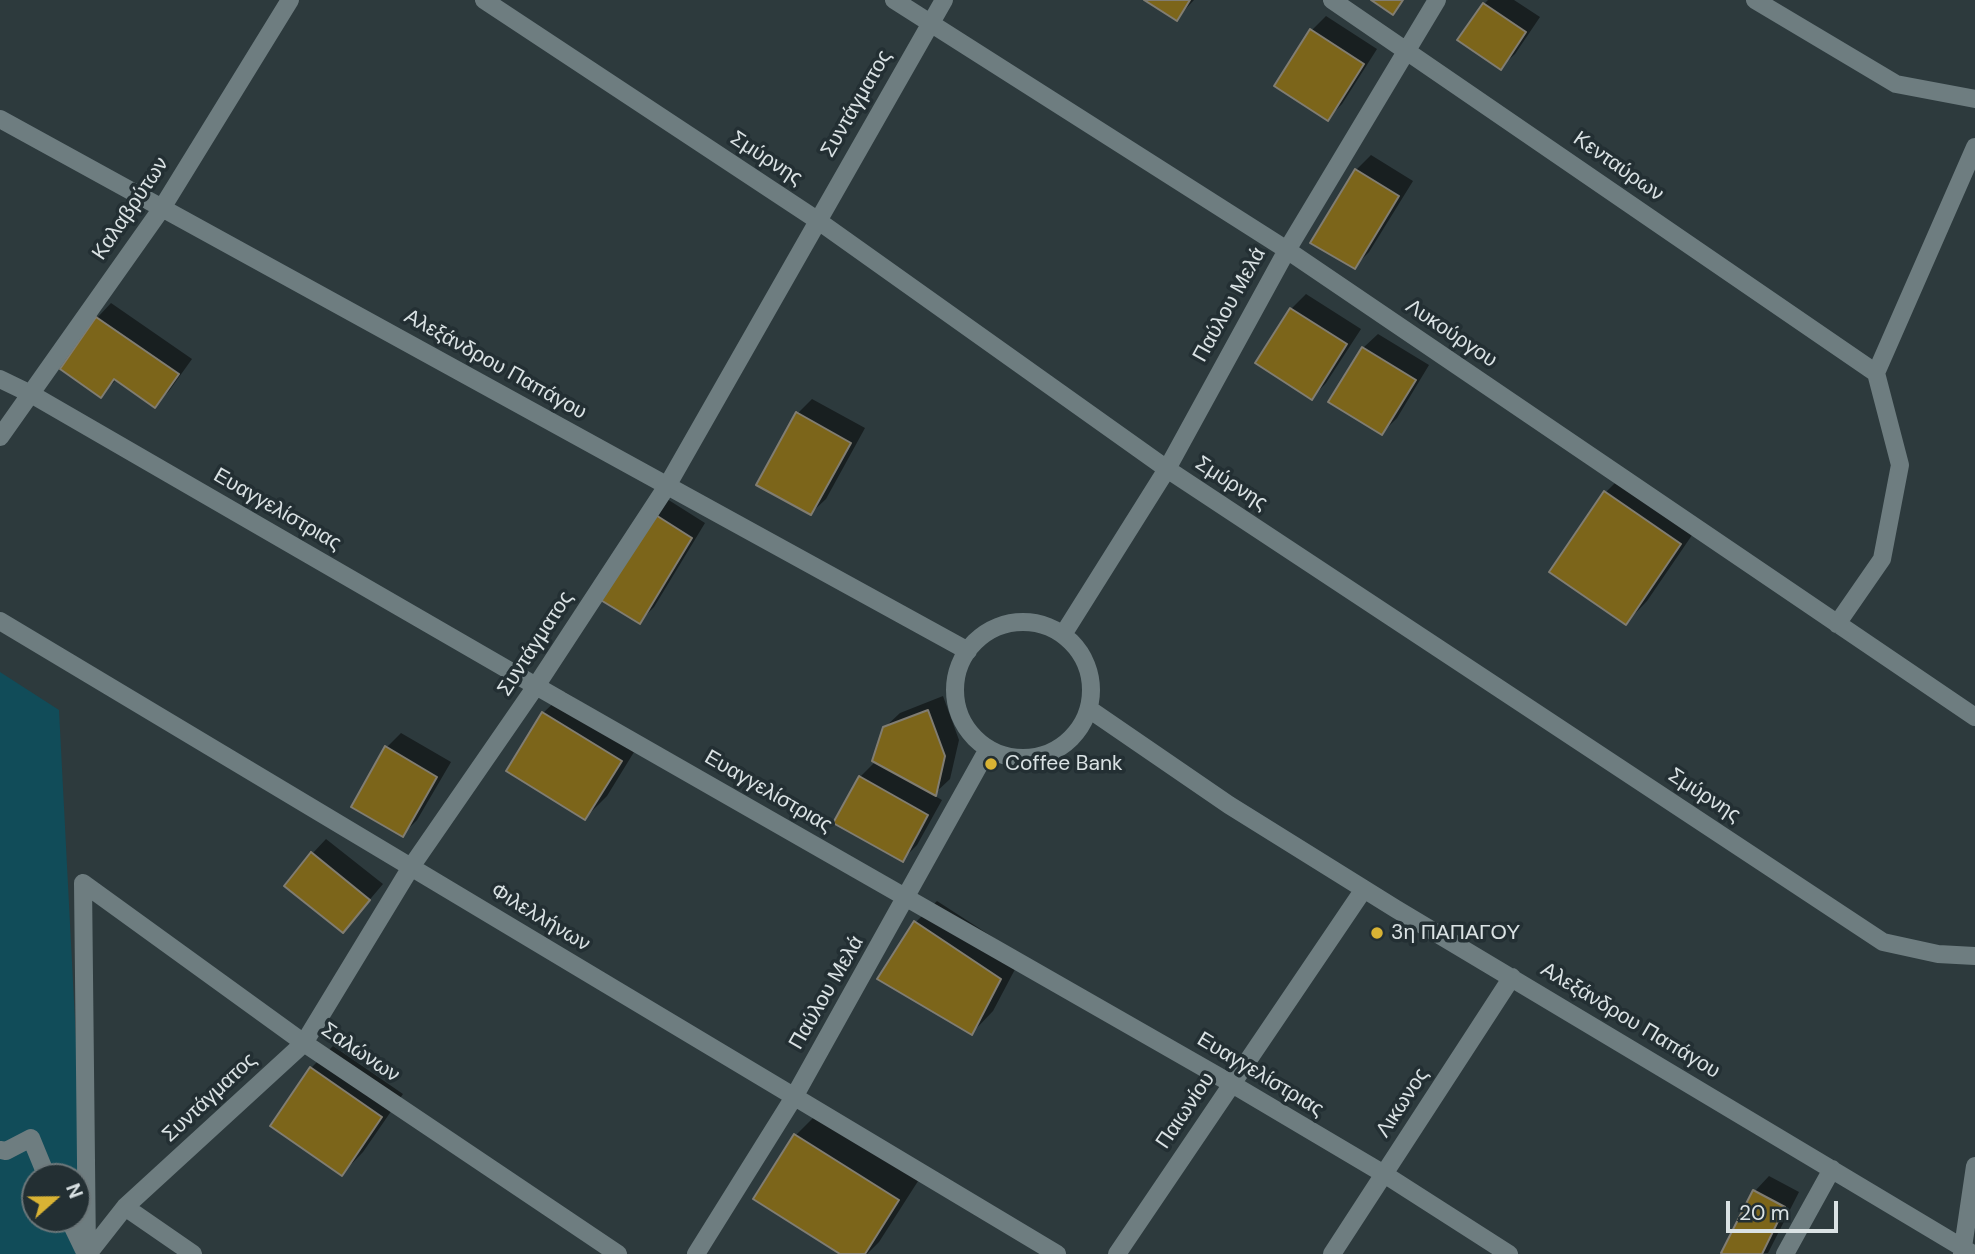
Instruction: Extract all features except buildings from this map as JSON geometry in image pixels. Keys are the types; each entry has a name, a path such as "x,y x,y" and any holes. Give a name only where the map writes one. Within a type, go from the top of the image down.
{"street":[{"name":"Καλαβρύτων","path":"0,437 162,208 290,0"},
{"name":"Σμύρνης","path":"484,0 817,220 1167,469 1883,942 1938,954 1975,956"},
{"name":"Λυκούργου","path":"894,0 1287,250 1975,717"},
{"name":"Συντάγματος","path":"87,1254 125,1207 304,1043 411,867 536,686 667,485 929,22 944,0"},
{"name":"Κενταύρων","path":"1332,0 1876,373"},
{"name":"Παύλου Μελά","path":"1064,633 1167,469 1287,250 1437,0"},
{"path":"1755,0 1896,84 1975,99"},
{"name":"Αλεξάνδρου Παπάγου","path":"0,119 968,651"},
{"path":"1837,624 1882,559 1900,465 1876,373 1975,147"},
{"name":"Ευαγγελίστριας","path":"0,379 31,394 1232,1084 1384,1174 1509,1254"},
{"name":"Φιλελλήνων","path":"0,621 1057,1254"},
{"path":"1018,622 1038,624 1064,633 1082,656 1090,673 1092,691 1089,709 1074,737 1048,754 1018,759 988,749 971,735 960,715 955,693 958,671 968,651 981,636 1018,622"},
{"name":"Αλεξάνδρου Παπάγου","path":"1089,709 1229,805 1364,889 1966,1252"},
{"name":"Παύλου Μελά","path":"695,1254 794,1097 908,897 988,749"},
{"name":"Σαλώνων","path":"87,1254 83,883 304,1043 618,1254"},
{"name":"Παιωνίου","path":"1116,1254 1364,889"},
{"name":"Λικωνος","path":"1332,1254 1512,977"},
{"path":"0,1150 6,1150 31,1138 41,1163"},
{"path":"1966,1252 1975,1166"},
{"path":"1785,1254 1832,1169"},
{"path":"125,1207 193,1254"},
{"path":"76,1233 87,1254"}],"shaded area":[{"path":"0,672 59,710 82,1163 21,1163 21,1233 86,1233 87,1254 0,1254"}],"place":[{"name":"Coffee Bank","path":"991,764"},
{"name":"3η ΠΑΠΑΓΟΥ","path":"1377,933"}]}
